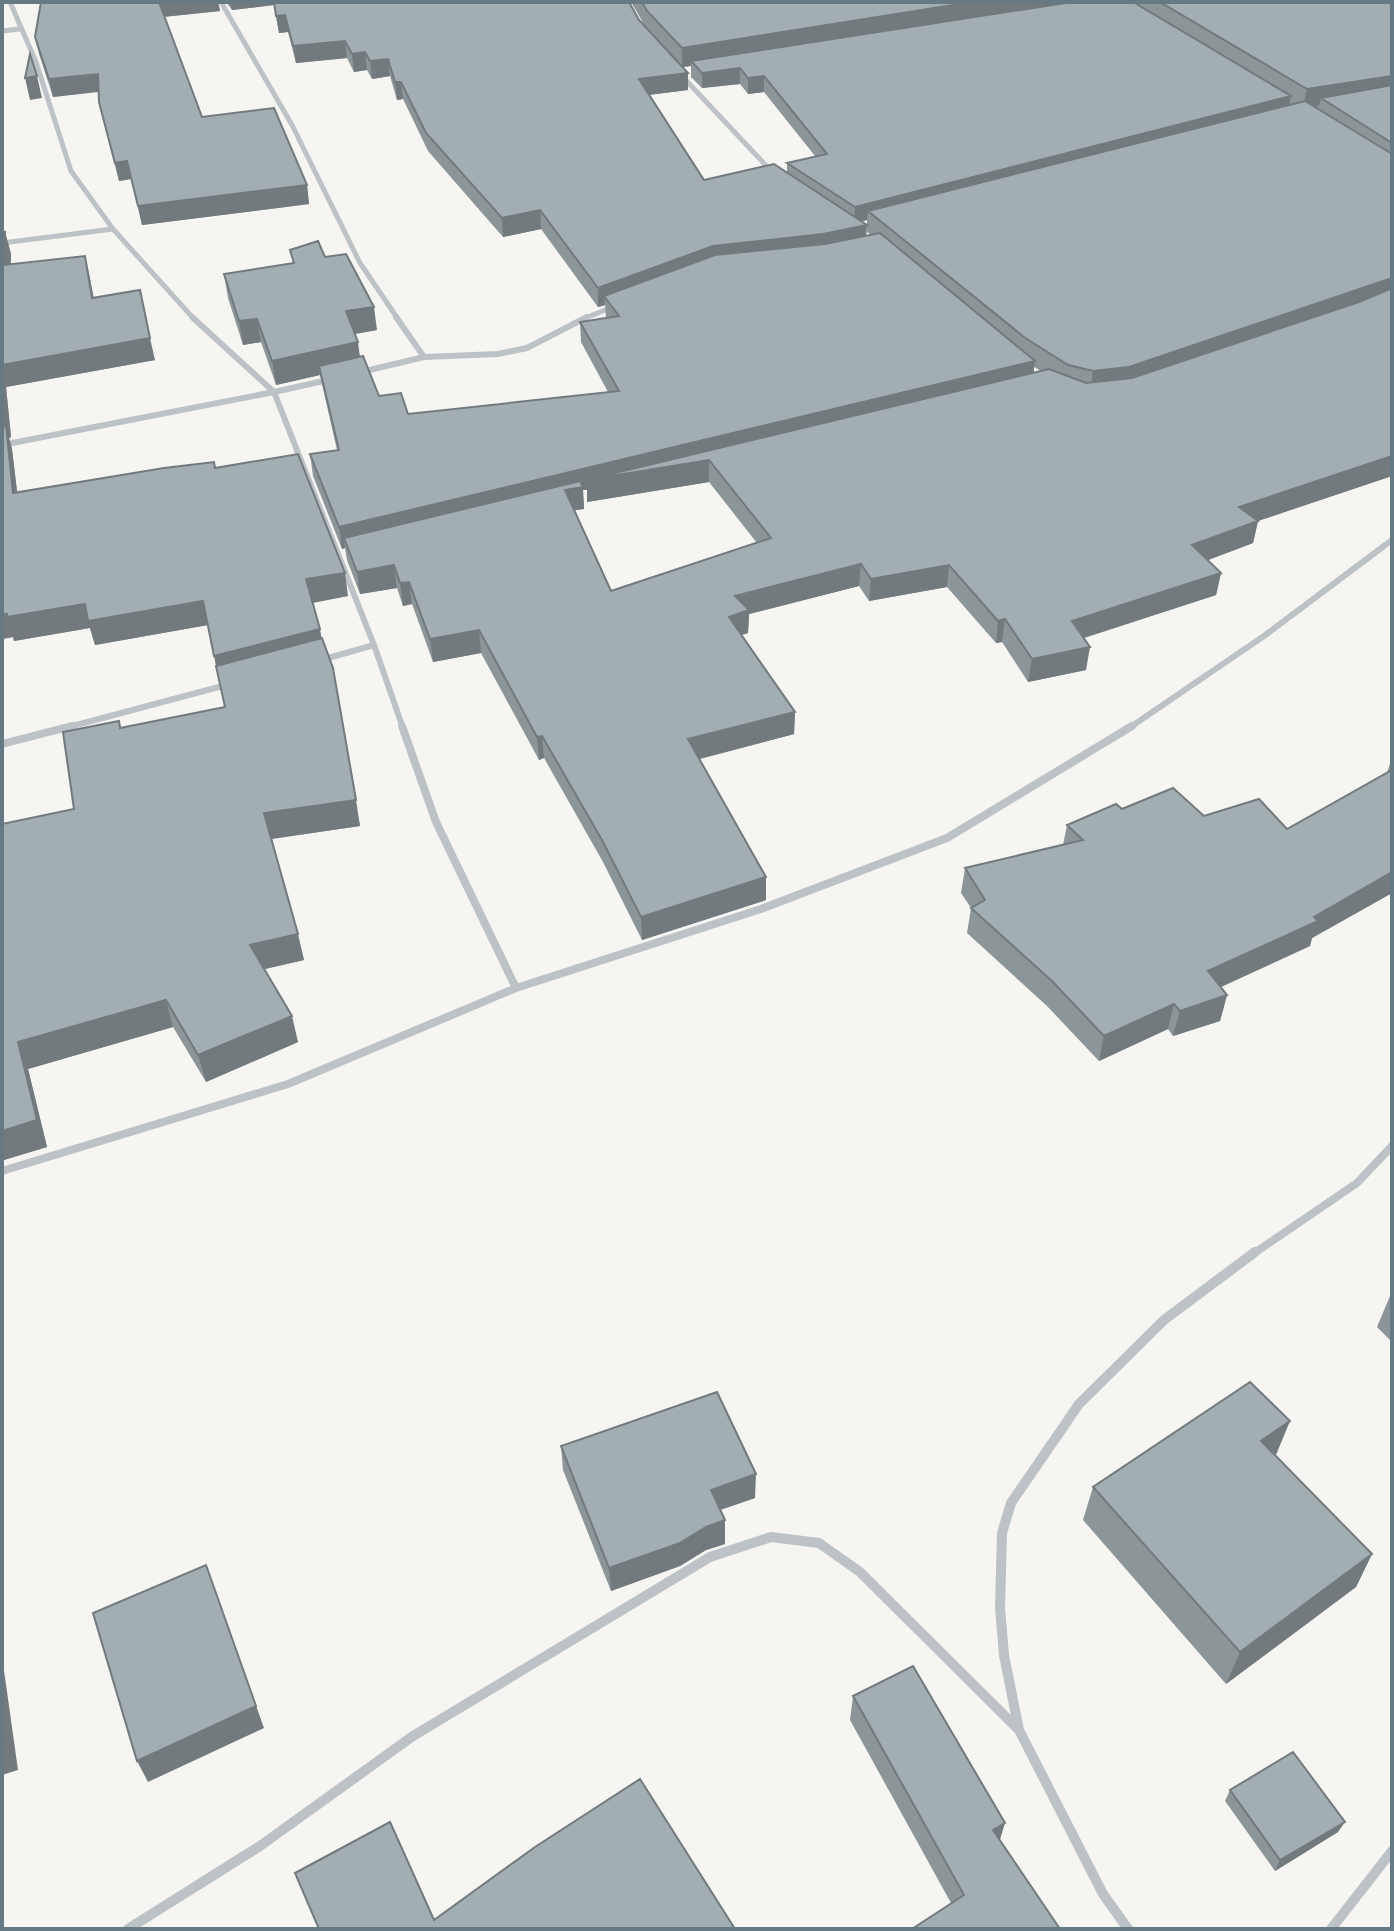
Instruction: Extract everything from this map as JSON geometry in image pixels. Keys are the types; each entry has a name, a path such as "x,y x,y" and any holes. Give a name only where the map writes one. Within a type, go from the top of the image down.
{"street":[{"path":"10,2 19,29 36,62 71,171 113,229 215,341 274,392 374,645 436,822 516,988"},
{"path":"221,2 292,125 360,263 424,357"},
{"path":"2,31 19,29"},
{"path":"695,70 679,73 780,181"},
{"path":"2,243 113,229"},
{"path":"349,375 424,357 498,354 527,348 590,315 630,300"},
{"path":"2,445 334,378"},
{"path":"2,1171 288,1084 516,988 761,909 947,838 1120,734 1264,636 1392,540"},
{"path":"339,556 355,553"},
{"path":"314,661 374,645"},
{"path":"2,744 240,681"},
{"path":"1128,1929 1103,1894 1019,1730 1004,1655 1000,1608 1002,1533 1011,1503 1079,1404 1164,1320 1262,1247 1357,1183 1392,1146"},
{"path":"128,1929 260,1846 413,1736 710,1557 771,1537 819,1543 860,1572 1019,1730"},
{"path":"1331,1929 1392,1851"}],"building":[{"path":"41,2 159,2 202,117 274,108 307,185 138,206 127,161 115,163 99,102 98,74 49,79 35,37"},
{"path":"274,2 629,2 639,20 688,73 639,79 704,180 774,164 867,225 823,234 713,246 598,288 540,210 502,218 426,133 401,82 395,82 388,59 370,61 365,52 352,54 345,41 293,46 285,15 276,16"},
{"path":"642,2 972,2 682,48"},
{"path":"1072,2 1133,2 1291,96 855,207 787,163 827,154 764,76 748,78 740,68 702,73 691,61"},
{"path":"1160,2 1392,2 1392,76 1307,89"},
{"path":"30,54 37,76 25,78"},
{"path":"1392,85 1392,143 1321,98"},
{"path":"1305,101 1392,154 1392,278 1129,367 1093,371 1068,365 1024,337 868,211"},
{"path":"5,232 4,265 85,256 92,298 140,290 150,338 2,365 2,233"},
{"path":"880,233 1035,361 339,527 310,454 339,450 319,366 363,356 379,396 401,393 408,414 619,391 580,322 619,316 604,296 715,255 825,244"},
{"path":"318,241 325,257 346,254 374,307 346,311 358,342 272,361 257,319 239,321 224,274 294,263 290,250"},
{"path":"1392,288 1392,456 1239,507 1258,521 1192,545 1221,573 1072,621 1090,647 1032,659 1005,619 998,621 949,565 871,579 861,564 735,596 749,610 729,617 795,712 688,739 766,877 641,917 602,840 542,736 537,737 479,630 430,639 409,582 400,583 394,565 357,572 344,538 580,481 583,487 565,490 611,591 771,538 709,460 586,480 1049,369 1086,383 1132,378 1359,302"},
{"path":"2,388 5,414 2,415"},
{"path":"6,426 13,493 164,468 214,462 215,468 298,454 345,573 306,579 320,629 214,656 203,601 88,621 85,604 7,617 7,614 2,614 2,427"},
{"path":"322,638 333,668 356,800 264,813 298,934 250,945 292,1016 198,1055 166,1000 18,1042 37,1120 2,1131 2,824 74,809 63,732 119,721 120,728 225,707 216,666"},
{"path":"1392,770 1392,872 1314,917 1318,921 1208,971 1227,995 1180,1011 1174,1004 1104,1036 1052,981 971,908 985,900 965,868 1083,840 1067,825 1116,804 1122,809 1173,788 1204,816 1259,799 1287,829"},
{"path":"1250,1382 1290,1421 1261,1441 1372,1554 1240,1652 1093,1487"},
{"path":"717,1392 756,1474 711,1490 725,1520 706,1527 680,1543 609,1568 561,1446"},
{"path":"206,1565 256,1706 137,1761 93,1613"},
{"path":"913,1666 1005,1823 993,1830 1060,1929 912,1929 964,1895 853,1696"},
{"path":"1293,1752 1345,1822 1280,1860 1230,1790"},
{"path":"640,1779 735,1929 319,1929 295,1873 390,1822 434,1920 535,1847"}]}
